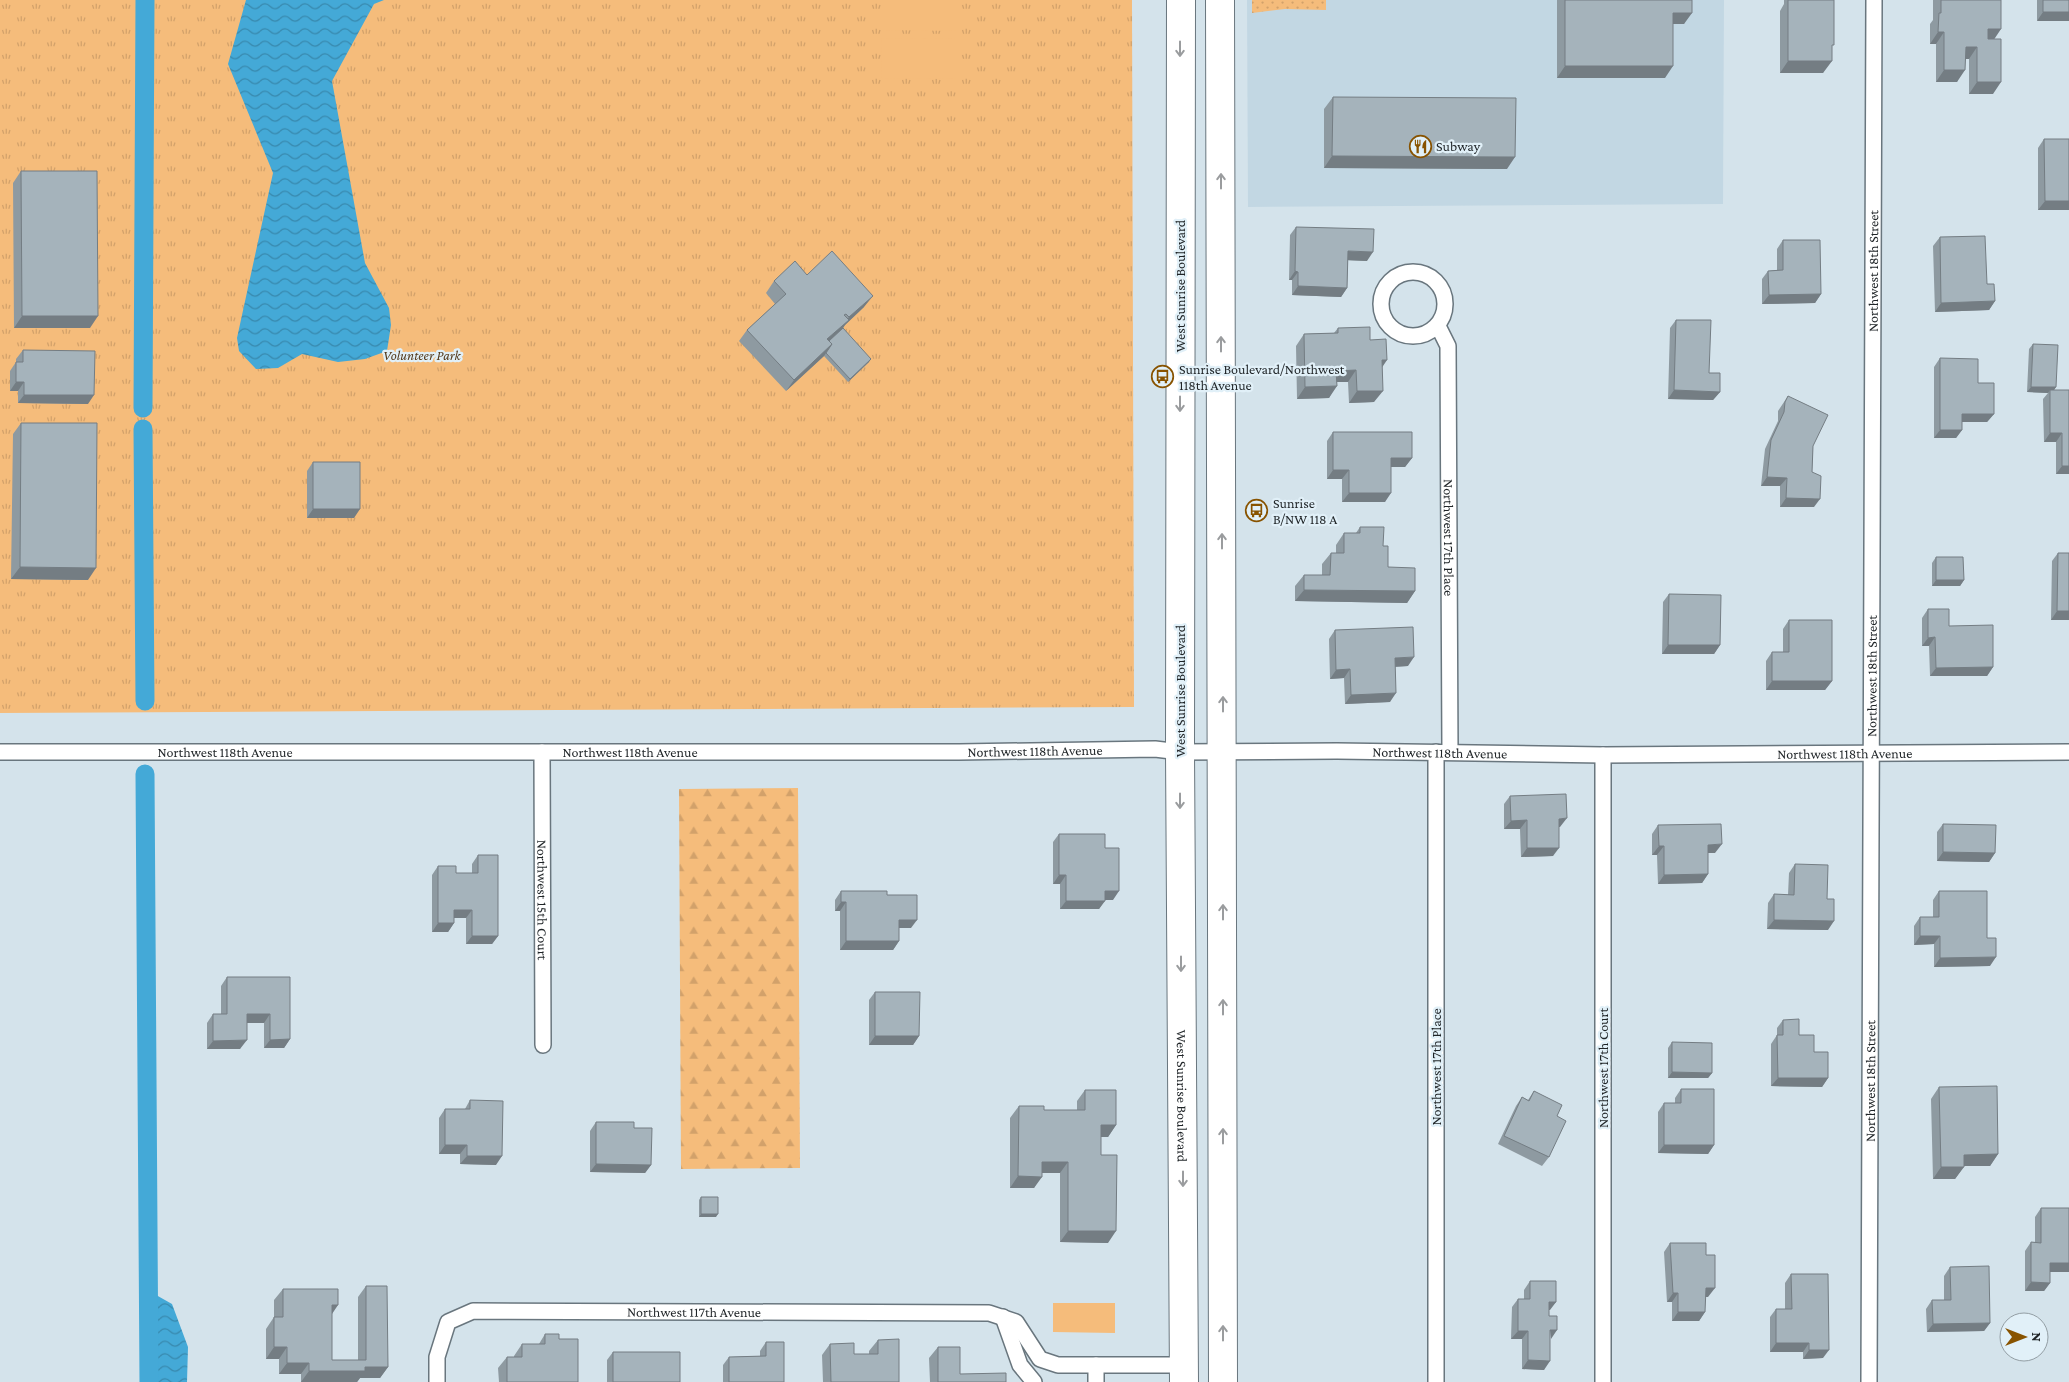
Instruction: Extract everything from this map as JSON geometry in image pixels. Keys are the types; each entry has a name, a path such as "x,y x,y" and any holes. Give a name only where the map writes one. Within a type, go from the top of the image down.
{"highway":[{"name":"West Sunrise Boulevard","path":"1180,0 1180,752 1184,1373"},
{"path":"1220,0 1223,1382"}],"street":[{"name":"Northwest 18th Street","path":"1868,1382 1874,0"},
{"path":"1420,272 1431,277 1439,284 1445,294 1446,306 1444,317 1438,326 1430,333 1420,337 1405,336 1392,329 1381,311 1382,296 1389,282 1398,275 1420,272"},
{"name":"Northwest 17th Place","path":"1436,1382 1448,346 1438,326"},
{"name":"Northwest 118th Avenue","path":"0,752 959,752 1155,749 1180,752 1443,752 1603,755 2069,752"},
{"name":"Northwest 15th Court","path":"542,752 543,1046"},
{"name":"Northwest 17th Court","path":"1603,755 1603,1382"},
{"name":"Northwest 117th Avenue","path":"436,1382 437,1358 448,1322 473,1311 989,1313 1016,1322 1040,1359 1058,1365 1096,1365 1184,1373"},
{"path":"1004,1317 1020,1365 1034,1382"},
{"path":"1096,1365 1096,1382"}],"shaded area":[{"path":"1247,0 1724,0 1723,204 1248,207"}],"green space":[{"name":"Volunteer Park","path":"0,0 1132,0 1134,707 0,713"},
{"path":"882,0 956,0 956,31 882,30"},
{"path":"1252,0 1326,0 1326,10 1285,9 1252,13"},
{"path":"882,38 956,39 956,79 881,78"},
{"path":"798,788 800,1168 681,1169 679,789"},
{"path":"1053,1303 1115,1303 1115,1333 1053,1332"}],"water":[{"path":"246,0 384,0 374,4 332,81 365,263 389,308 391,325 387,351 365,359 338,362 302,354 278,368 256,369 239,351 237,338 273,173 228,64"},
{"path":"149,1291 172,1304 188,1347 187,1382 149,1382"}],"building":[{"path":"1565,0 1692,0 1692,13 1673,13 1673,66 1565,66"},
{"path":"1788,0 1834,0 1832,61 1788,61"},
{"path":"1941,0 2001,0 2001,29 1988,29 1988,39 2001,39 2001,82 1977,82 1977,47 1966,47 1965,70 1944,70 1944,32 1938,32"},
{"path":"2043,0 2069,0 2069,12 2043,12"},
{"path":"1333,97 1516,98 1515,157 1332,156"},
{"path":"2044,139 2069,139 2069,201 2045,201"},
{"path":"21,171 97,171 98,316 22,316"},
{"path":"1296,227 1374,229 1373,252 1348,251 1347,288 1298,286 1298,272 1295,271"},
{"path":"1985,236 1987,284 1994,284 1995,301 1941,303 1940,237"},
{"path":"1783,240 1820,240 1821,294 1769,295 1768,271 1783,270"},
{"path":"832,251 873,296 849,317 846,314 844,315 849,320 827,339 832,344 794,380 747,330 786,294 774,281 795,261 807,275"},
{"path":"1676,320 1711,320 1709,373 1720,373 1720,392 1674,390"},
{"path":"1370,327 1370,340 1386,339 1387,360 1382,360 1383,391 1357,391 1356,370 1336,371 1337,386 1305,387 1304,334 1338,333 1338,328"},
{"path":"843,328 871,359 850,379 826,353 832,344 829,341"},
{"path":"2033,344 2058,345 2056,387 2031,387"},
{"path":"23,350 95,351 94,395 24,395 24,382 16,382 16,362 23,362"},
{"path":"1940,358 1978,359 1978,383 1994,383 1994,414 1962,414 1962,430 1940,430"},
{"path":"2050,390 2069,390 2069,466 2062,466 2062,433 2050,433"},
{"path":"1788,396 1828,415 1813,446 1812,472 1821,476 1820,499 1786,498 1787,478 1767,477 1771,440 1784,412"},
{"path":"21,423 97,423 96,568 20,567"},
{"path":"1333,432 1412,432 1412,458 1391,458 1391,493 1349,493 1349,470 1333,470"},
{"path":"313,462 360,462 360,509 313,509"},
{"path":"1360,527 1384,527 1383,546 1388,546 1388,567 1415,568 1415,591 1304,590 1304,575 1330,575 1331,553 1344,553 1344,533 1360,533"},
{"path":"2058,553 2069,553 2069,611 2057,611"},
{"path":"1936,557 1963,557 1964,580 1936,580"},
{"path":"1669,594 1721,595 1720,645 1668,645"},
{"path":"1928,609 1949,609 1949,626 1993,625 1993,667 1936,668 1935,637 1928,638"},
{"path":"1789,620 1832,620 1832,681 1772,681 1772,652 1789,652"},
{"path":"1413,627 1414,657 1395,658 1396,693 1351,695 1350,669 1336,670 1335,630"},
{"path":"1566,794 1567,818 1559,819 1559,848 1527,848 1527,820 1511,821 1510,796"},
{"path":"1721,824 1722,844 1708,845 1708,874 1664,875 1664,846 1659,846 1658,825"},
{"path":"1943,824 1996,825 1995,853 1943,852"},
{"path":"1059,834 1105,834 1105,848 1119,848 1119,891 1105,891 1105,901 1066,901 1066,875 1059,875"},
{"path":"478,855 498,855 498,936 472,936 472,910 454,910 454,923 438,923 438,866 456,866 456,873 478,873"},
{"path":"1795,864 1828,865 1827,899 1834,899 1834,921 1774,920 1774,894 1794,895"},
{"path":"841,891 887,891 887,895 917,895 917,920 899,920 899,941 846,941 846,902 841,902"},
{"path":"1939,891 1987,891 1987,938 1996,938 1996,957 1940,958 1940,936 1920,936 1920,917 1939,917"},
{"path":"227,977 290,977 290,1039 270,1040 270,1014 247,1014 247,1040 213,1041 213,1014 227,1014"},
{"path":"875,992 920,992 919,1036 875,1036"},
{"path":"1799,1019 1799,1035 1814,1035 1814,1052 1828,1052 1828,1078 1778,1078 1777,1035 1783,1035 1783,1020"},
{"path":"1672,1042 1712,1043 1712,1073 1672,1072"},
{"path":"1997,1086 1998,1154 1964,1155 1964,1167 1941,1167 1939,1087"},
{"path":"1681,1089 1714,1089 1714,1145 1664,1145 1664,1103 1681,1103"},
{"path":"1085,1090 1116,1090 1116,1125 1101,1125 1101,1155 1117,1155 1116,1231 1068,1231 1068,1162 1042,1162 1042,1177 1018,1176 1019,1106 1044,1106 1044,1110 1085,1110"},
{"path":"1534,1091 1562,1105 1557,1116 1566,1121 1549,1157 1504,1136 1522,1097 1529,1101"},
{"path":"470,1100 503,1101 502,1156 467,1156 467,1145 445,1145 445,1109 470,1109"},
{"path":"596,1122 634,1122 634,1128 652,1128 651,1165 596,1164"},
{"path":"701,1197 718,1197 718,1214 701,1214"},
{"path":"2041,1208 2069,1208 2069,1263 2050,1263 2050,1283 2031,1282 2031,1242 2041,1243"},
{"path":"1670,1243 1706,1243 1706,1255 1715,1255 1715,1288 1706,1288 1705,1312 1678,1312 1678,1293 1673,1293"},
{"path":"1989,1266 1990,1323 1933,1324 1932,1300 1951,1300 1950,1267"},
{"path":"1791,1274 1828,1274 1829,1350 1809,1350 1809,1343 1776,1343 1776,1309 1792,1309"},
{"path":"1530,1281 1556,1281 1556,1302 1549,1302 1549,1316 1557,1316 1557,1330 1550,1330 1550,1361 1528,1360 1528,1331 1518,1331 1518,1299 1530,1299"},
{"path":"366,1286 387,1286 388,1367 365,1367 365,1371 309,1371 309,1363 287,1363 287,1347 274,1347 274,1317 283,1317 283,1289 338,1289 338,1305 332,1305 332,1360 366,1360"},
{"path":"545,1334 559,1334 559,1339 578,1339 578,1382 507,1382 507,1357 522,1357 522,1344 545,1344"},
{"path":"899,1339 899,1382 831,1382 830,1344 854,1343 854,1354 878,1354 878,1340"},
{"path":"766,1342 784,1342 784,1382 729,1382 729,1357 766,1356"},
{"path":"938,1347 960,1347 960,1374 1006,1373 1006,1382 938,1382"},
{"path":"613,1352 680,1352 680,1382 613,1382"}],"waterway":[{"path":"143,408 145,0"},
{"path":"143,429 145,701"},
{"path":"145,774 149,1382"}],"place":[{"name":"Subway","path":"1420,146"},
{"name":"Sunrise Boulevard/Northwest 118th Avenue","path":"1163,377"},
{"name":"Sunrise B/NW 118 A","path":"1257,511"}]}
